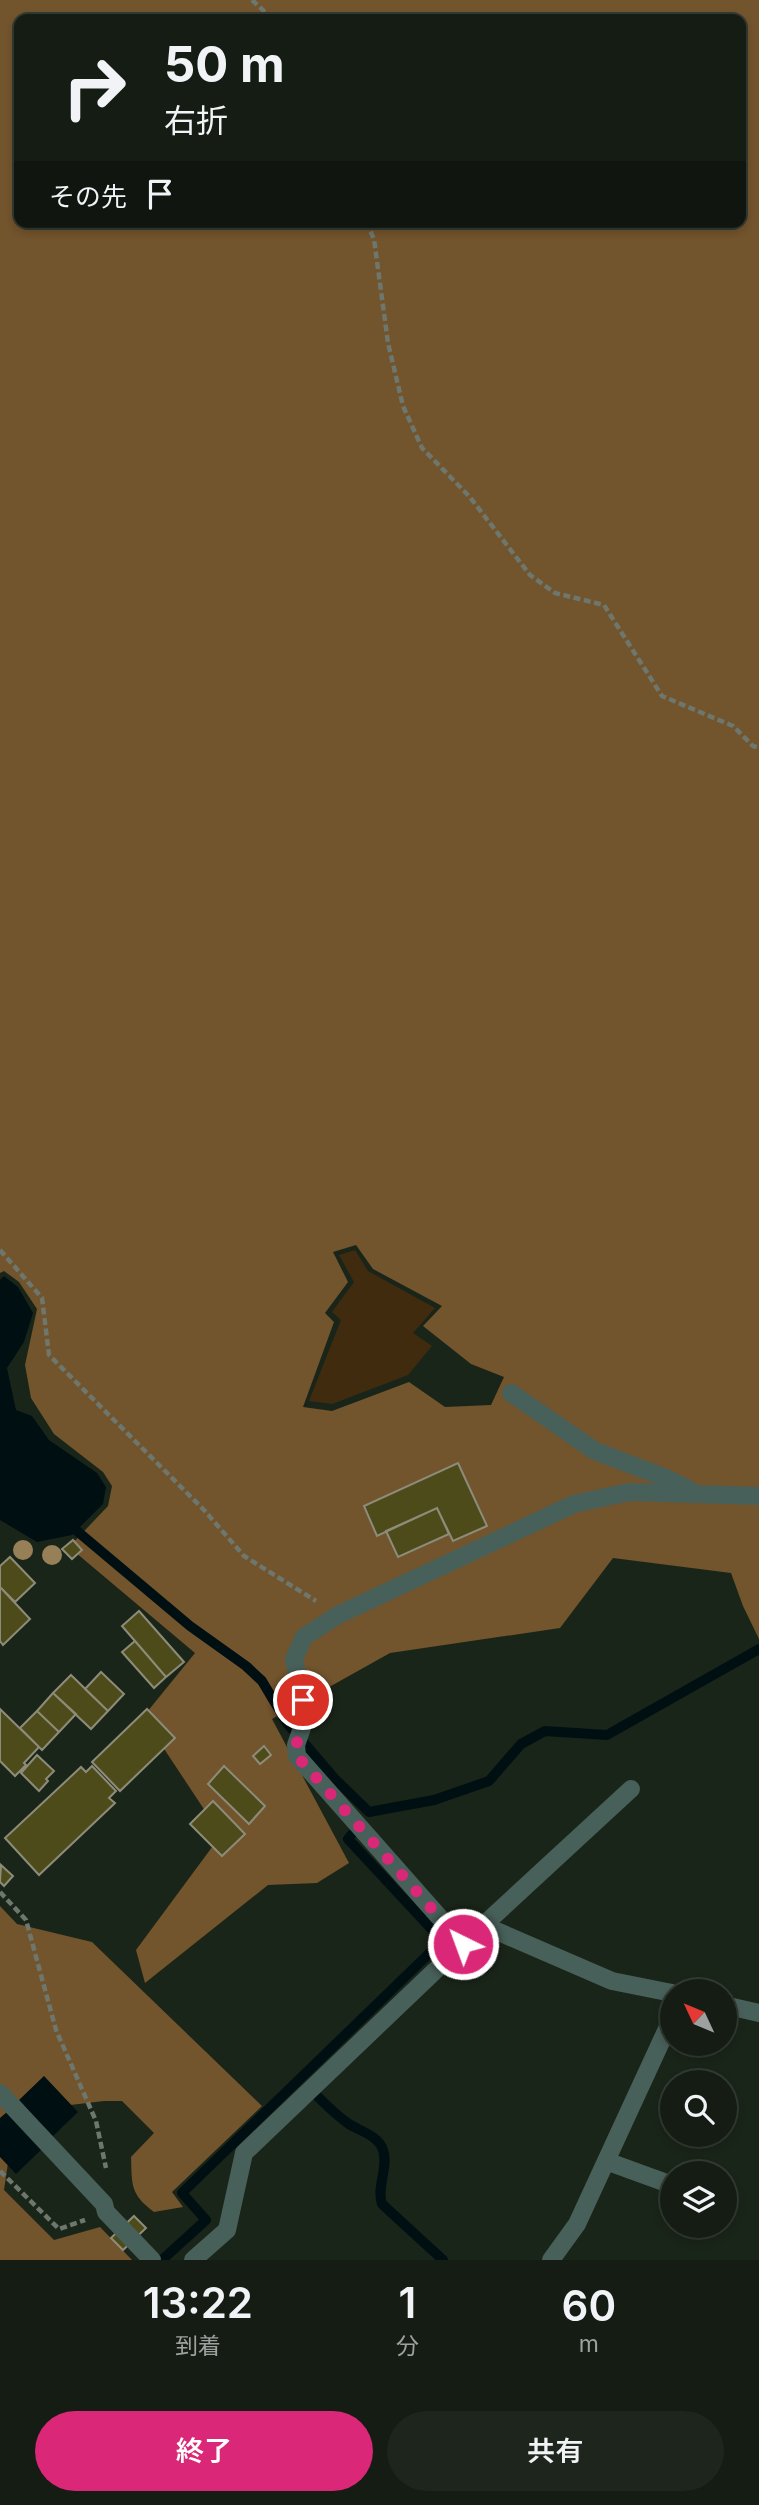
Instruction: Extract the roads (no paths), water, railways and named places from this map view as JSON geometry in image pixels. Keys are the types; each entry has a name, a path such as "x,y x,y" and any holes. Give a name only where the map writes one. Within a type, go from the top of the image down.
{"street":[{"path":"511,1393 595,1451 666,1478 698,1494"},
{"path":"463,1944 297,1756 303,1725 303,1700 294,1660 304,1637 338,1615 574,1504 629,1492 759,1496"},
{"path":"193,2260 228,2230 244,2152 631,1789"},
{"path":"485,1926 612,1981 660,1991"},
{"path":"737,2008 759,2013"},
{"path":"551,2260 577,2224 660,2044"},
{"path":"0,2093 104,2204 106,2212 150,2258"},
{"path":"606,2161 660,2181"}],"waterway":[{"path":"71,1526 190,1626 246,1666 262,1681 287,1723 335,1779 369,1812 434,1800 489,1781 521,1744 545,1731 607,1735 759,1649"},
{"path":"162,2260 206,2220 182,2193 440,1943 439,1937 348,1839 352,1834"},
{"path":"308,2087 338,2116 373,2137 381,2145 384,2157 380,2191 382,2204 443,2260"}]}
